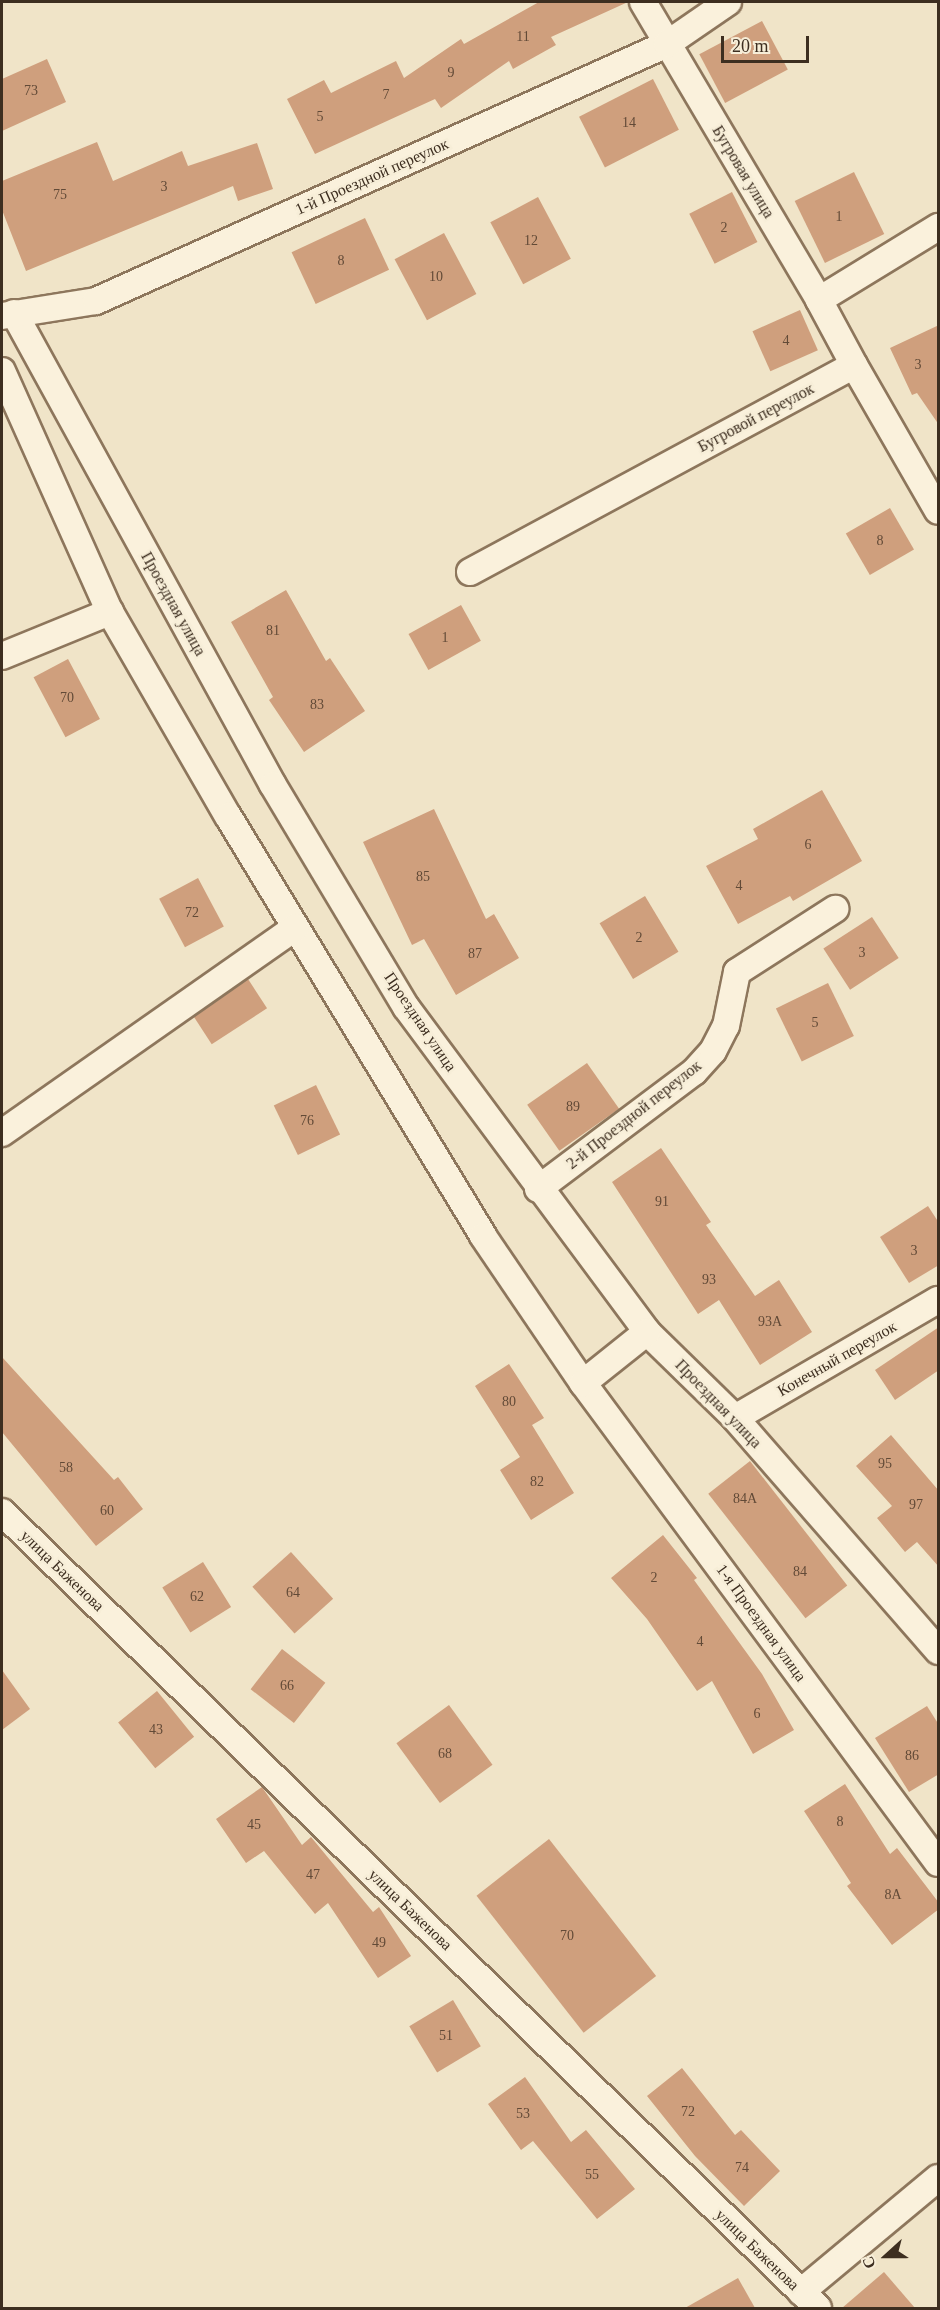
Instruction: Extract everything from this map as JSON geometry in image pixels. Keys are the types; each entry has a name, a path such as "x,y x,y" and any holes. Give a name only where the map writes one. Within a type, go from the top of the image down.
{"street":[{"name":"Бугровая улица","path":"643,2 819,300"},
{"name":"1-й Проездной переулок","path":"8,315 96,301 667,44 728,2"},
{"path":"939,227 819,300 939,511"},
{"name":"Проездная улица","path":"8,315 273,785 406,1007 538,1189 647,1332 735,1418 939,1651"},
{"name":"Бугровой переулок","path":"470,572 854,364"},
{"path":"2,371 110,612 295,928 483,1236 583,1383 647,1332"},
{"path":"2,656 110,612"},
{"name":"2-й Проездной переулок","path":"538,1189 694,1072 712,1051 726,1026 737,972 835,909"},
{"path":"2,1133 295,928"},
{"name":"Конечный переулок","path":"735,1418 939,1300"},
{"name":"1-я Проездная улица","path":"583,1383 939,1863"},
{"name":"улица Баженова","path":"2,1512 809,2300"},
{"path":"809,2300 939,2178"}],"building":[{"path":"539,2 628,2 551,37 556,45 513,69 509,61 441,108 435,99 315,154 287,99 324,80 331,93 396,61 404,78 461,39 464,44"},
{"path":"762,21 788,70 725,103 699,54"},
{"path":"47,59 66,102 2,131 2,79"},
{"path":"653,79 679,130 605,167 579,117"},
{"path":"97,142 113,181 182,151 188,166 257,143 273,189 238,201 233,186 26,271 2,210 2,181"},
{"path":"854,172 884,234 825,263 795,201"},
{"path":"732,192 757,242 715,264 689,214"},
{"path":"538,197 571,259 523,284 490,222"},
{"path":"365,218 389,270 316,304 292,252"},
{"path":"444,233 476,294 427,320 395,259"},
{"path":"800,310 818,350 770,371 752,331"},
{"path":"939,325 939,425 917,393 912,395 890,348"},
{"path":"890,508 914,550 870,575 846,534"},
{"path":"286,590 326,661 330,658 365,711 304,752 269,700 273,697 231,622"},
{"path":"461,605 481,641 428,670 409,634"},
{"path":"68,659 100,719 65,737 34,677"},
{"path":"822,790 862,861 793,901 790,896 738,924 706,866 758,839 753,829"},
{"path":"434,809 486,919 494,914 519,958 456,995 424,939 412,945 363,842"},
{"path":"198,878 224,927 185,947 159,899"},
{"path":"645,896 678,952 633,979 600,923"},
{"path":"872,917 899,958 850,990 823,949"},
{"path":"248,979 267,1008 212,1044 193,1015"},
{"path":"828,983 854,1036 802,1061 776,1008"},
{"path":"587,1063 619,1109 559,1151 527,1105"},
{"path":"316,1085 340,1134 298,1155 274,1106"},
{"path":"661,1148 711,1222 706,1225 755,1296 779,1280 812,1332 760,1365 719,1300 698,1314 612,1182"},
{"path":"928,1206 939,1223 939,1265 909,1283 880,1237"},
{"path":"939,1327 939,1370 895,1400 875,1370"},
{"path":"2,1357 114,1480 118,1477 143,1509 96,1546 2,1432"},
{"path":"509,1364 544,1418 532,1425 574,1493 531,1520 500,1470 520,1457 475,1386"},
{"path":"891,1435 939,1491 939,1567 917,1542 905,1552 877,1518 892,1506 856,1466"},
{"path":"750,1461 847,1586 806,1618 708,1494"},
{"path":"663,1535 697,1578 694,1580 762,1674 794,1730 753,1754 712,1681 697,1691 647,1619 611,1578"},
{"path":"291,1552 333,1599 295,1634 252,1587"},
{"path":"203,1562 231,1607 190,1632 162,1587"},
{"path":"282,1649 325,1683 294,1723 251,1689"},
{"path":"2,1670 30,1709 2,1730"},
{"path":"157,1691 194,1737 155,1768 118,1722"},
{"path":"449,1705 492,1765 440,1803 396,1743"},
{"path":"927,1706 939,1725 939,1774 909,1792 875,1738"},
{"path":"845,1784 890,1854 897,1848 939,1903 939,1909 892,1945 847,1886 851,1883 804,1811"},
{"path":"262,1787 302,1845 311,1837 373,1912 379,1907 411,1956 378,1978 328,1903 315,1914 264,1851 246,1863 216,1819"},
{"path":"549,1839 656,1976 584,2033 477,1896"},
{"path":"453,2000 481,2046 437,2073 409,2026"},
{"path":"682,2068 735,2135 741,2130 780,2171 744,2206 695,2156 647,2096"},
{"path":"525,2077 571,2142 586,2130 635,2189 597,2219 533,2141 521,2150 488,2104"},
{"path":"884,2272 915,2308 842,2308"},
{"path":"738,2278 755,2308 685,2308"}]}
